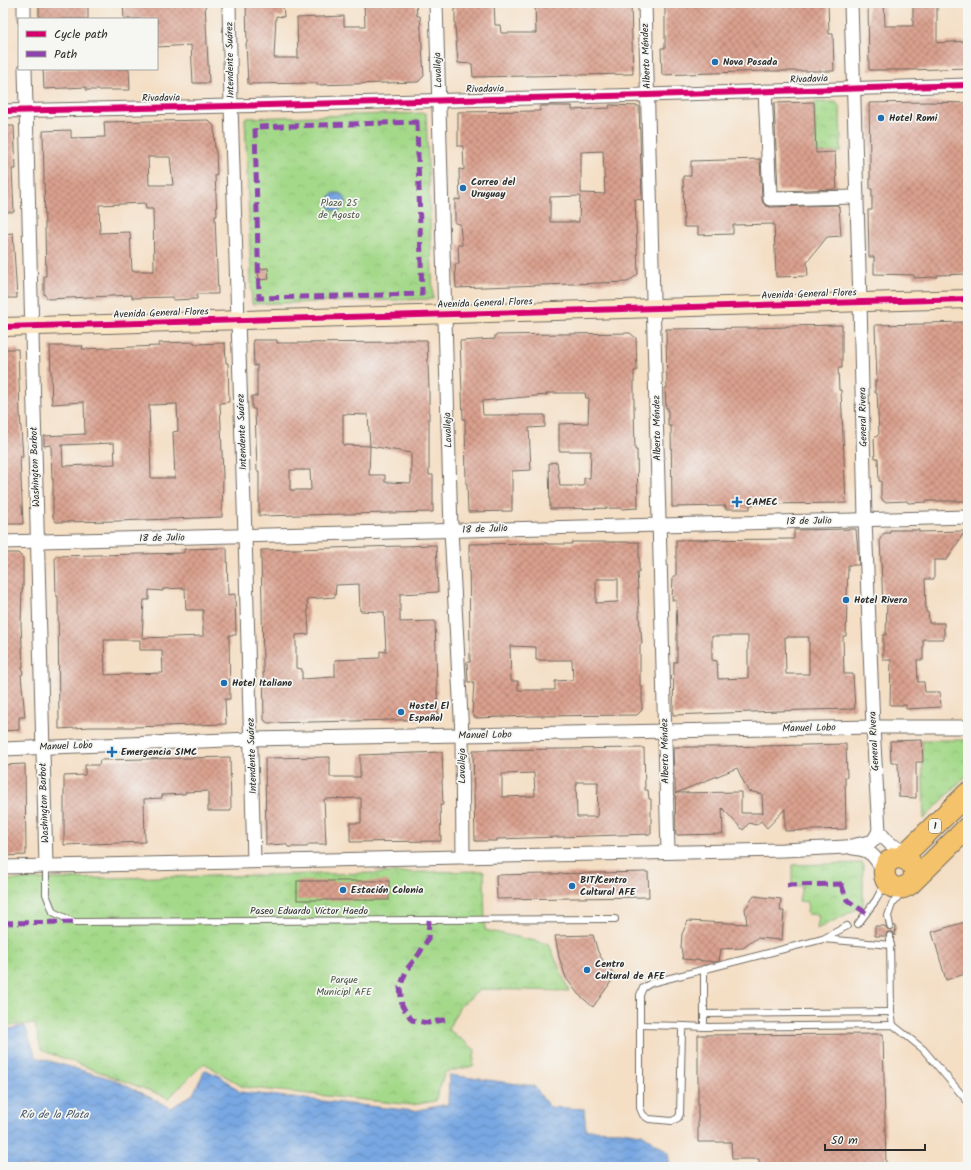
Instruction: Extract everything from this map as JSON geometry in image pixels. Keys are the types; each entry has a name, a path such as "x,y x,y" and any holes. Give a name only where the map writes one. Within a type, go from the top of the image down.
{"main road":[{"name":"1","path":"885,876 885,867 889,862 907,853 968,793"},
{"name":"1","path":"910,883 968,827"},
{"path":"885,876 889,885 897,888 902,888 910,883 915,874 913,867 908,861 907,853"}],"street":[{"path":"24,3 24,18"},
{"name":"Intendente Suárez","path":"229,3 254,861"},
{"name":"Lavalleja","path":"436,3 451,530 462,735 463,857"},
{"name":"Alberto Méndez","path":"645,3 668,852"},
{"name":"General Rivera","path":"851,3 865,520 873,727 880,831"},
{"name":"Washington Barbot","path":"25,70 46,866"},
{"name":"Rivadavia","path":"3,111 647,95 968,85"},
{"path":"766,91 770,199 857,197"},
{"name":"Avenida General Flores","path":"3,327 968,299"},
{"name":"18 de Julio","path":"3,542 968,517"},
{"name":"Manuel Lobo","path":"3,750 43,747 251,739 968,726"},
{"path":"3,867 783,850 846,847 870,842 874,840 880,831 886,840 896,848 907,853"},
{"path":"846,847 868,851 874,857 885,876"}],"lane":[{"name":"Paseo Eduardo Víctor Haedo","path":"46,866 46,894 53,912 74,922 615,919"},
{"path":"858,924 876,900 885,876"},
{"path":"890,926 888,916 892,904 910,883"},
{"path":"685,1026 682,1030 680,1114 678,1118 672,1121 648,1119 643,1115 640,1108 640,995 643,988 651,983 823,939 847,926"},
{"path":"890,936 893,1025"},
{"path":"823,939 890,945"},
{"path":"704,969 704,1027"},
{"path":"704,1014 892,1012"},
{"path":"640,1025 704,1027 893,1025 923,1049 968,1102"}],"green space":[{"path":"814,102 836,102 840,108 841,152 816,153"},
{"name":"Plaza 25 de Agosto","path":"426,113 433,299 252,304 245,118"},
{"path":"922,740 968,740 968,774 924,819"},
{"path":"863,863 863,906 817,929 819,915 807,914 808,902 799,901 802,886 792,886 792,865"},
{"name":"Parque Municipl AFE","path":"484,871 485,930 549,944 569,991 481,989 460,1006 448,1029 475,1050 473,1066 445,1072 435,1101 412,1105 243,1087 204,1063 169,1098 41,1050 35,1024 3,1026 3,880"}],"water":[{"path":"333,193 341,193 346,198 344,209 341,211 333,211 328,206 328,198"},
{"name":"Río de la Plata","path":"25,1026 36,1057 115,1080 171,1108 193,1094 205,1070 220,1076 240,1092 414,1111 448,1104 449,1075 534,1086 549,1107 584,1109 586,1130 622,1131 642,1134 668,1152 670,1167 3,1167 3,1030"}],"building":[{"path":"39,3 88,3 88,18 39,18"},
{"path":"123,3 205,3 209,83 193,83 191,45 158,47 158,18 124,18"},
{"path":"246,3 283,3 284,17 276,16 274,58 298,58 297,18 344,16 344,26 365,26 364,3 416,3 417,16 420,16 424,76 418,82 317,85 317,83 248,84"},
{"path":"455,3 494,3 495,25 500,25 501,33 536,33 535,3 631,3 633,74 473,77 472,64 458,63"},
{"path":"665,3 828,3 829,34 833,34 834,71 765,71 662,75 661,48 665,48"},
{"path":"868,3 884,3 885,26 913,26 913,3 937,3 937,43 968,41 968,68 869,70"},
{"path":"43,70 129,70 130,90 86,90 86,87 44,89"},
{"path":"814,102 816,153 835,152 837,189 778,191 774,103"},
{"path":"869,103 968,103 968,274 937,275 937,277 914,278 914,275 874,274 874,257 869,257 868,210 872,210 872,189 870,189"},
{"path":"609,105 639,106 642,200 635,199 638,274 628,282 456,288 455,264 459,264 458,245 462,245 460,224 455,223 455,199 460,200 459,169 464,170 463,146 458,146 458,112 540,111 540,106 572,106 572,110 610,108","holes":["603,151 605,194 581,193 581,152","580,196 579,222 550,222 550,197"]},
{"path":"208,120 214,126 217,175 215,175 217,216 215,216 218,294 197,294 197,299 173,300 173,297 132,298 132,295 48,299 44,294 44,276 46,276 43,131 71,130 71,138 105,137 104,122","holes":["148,157 170,157 173,185 149,185","145,203 146,209 153,209 154,271 132,271 130,232 100,233 99,205"]},
{"path":"4,126 14,126 16,169 12,169 14,212 3,212 3,164 5,164"},
{"path":"760,159 762,199 766,206 838,205 839,207 841,236 827,237 807,262 808,276 776,277 774,224 733,225 733,234 698,235 698,227 684,227 683,176 691,176 691,161"},
{"path":"13,233 17,298 3,298 3,234"},
{"path":"268,268 269,279 259,280 258,269"},
{"path":"968,322 968,500 908,503 907,501 884,502 881,497 881,481 879,481 878,458 875,458 874,439 879,434 877,393 875,393 875,381 877,381 875,325"},
{"path":"842,325 842,368 838,368 839,390 841,390 846,503 764,504 750,505 750,509 725,509 726,506 672,507 671,426 668,426 668,408 666,408 665,388 667,388 666,329"},
{"path":"630,333 636,338 637,371 634,371 634,408 635,450 637,450 638,508 550,509 549,463 557,462 560,486 584,486 584,478 590,478 591,451 559,451 559,424 588,423 589,398 586,398 585,393 547,393 547,395 482,401 483,415 545,415 545,427 529,428 531,470 512,471 512,511 468,512 465,419 463,419 460,341 495,339 495,335"},
{"path":"253,340 277,340 277,343 297,343 398,342 398,340 427,340 429,389 429,475 433,475 433,512 259,516 259,471 257,471 255,409 252,409 252,396 257,396 257,365 254,366","holes":["343,414 368,415 370,446 343,445","370,446 411,453 411,483 385,482 385,475 369,475","290,470 310,470 311,490 290,490"]},
{"path":"159,343 225,343 226,363 228,363 229,402 220,403 223,476 222,517 56,522 53,517 51,445 44,446 44,436 85,434 84,402 52,404 50,346 83,346 82,349 159,346","holes":["177,404 178,431 173,432 175,478 151,478 149,405","114,443 115,464 63,466 62,445"]},
{"path":"3,349 18,349 23,457 20,457 23,524 3,524 3,496 6,496 5,458 3,458"},
{"path":"856,529 859,565 848,565 846,636 843,636 844,674 853,674 855,709 673,715 674,662 677,662 676,600 672,600 673,576 676,576 676,540 794,539 794,530","holes":["712,636 748,636 748,678 718,679 717,661 712,660","785,637 809,637 809,674 786,674"]},
{"path":"890,530 919,530 919,532 965,531 947,560 934,560 934,579 925,579 926,612 928,612 929,623 944,623 944,639 923,639 923,660 917,660 918,682 924,682 925,692 940,692 941,707 906,709 906,705 890,705 891,660 883,660 883,635 886,635 887,603 883,604 880,539 884,533 890,533"},
{"path":"572,542 639,542 639,572 637,572 642,644 640,644 640,686 642,686 642,710 637,715 476,718 472,714 474,682 468,682 467,662 470,662 469,544 572,544","holes":["596,579 618,579 618,602 596,603","510,646 536,647 536,660 572,660 573,680 555,681 555,690 518,690 518,681 511,681"]},
{"path":"436,545 438,592 400,594 400,622 435,621 438,719 268,723 264,720 261,550","holes":["359,584 360,611 384,612 386,652 380,651 380,658 335,660 335,677 302,679 302,669 296,668 296,635 309,634 307,599 335,597 336,585"]},
{"path":"227,548 228,595 235,594 236,635 229,635 230,699 225,699 226,724 59,729 58,596 56,596 55,556 184,553 184,549","holes":["185,588 186,610 203,610 203,636 142,638 144,600 149,600 149,590 163,591 163,589","104,640 140,640 140,650 162,650 163,673 105,675"]},
{"path":"3,553 18,553 23,558 21,624 23,674 21,675 25,717 19,717 19,730 3,731"},
{"path":"922,740 923,762 916,762 916,798 899,797 898,763 891,763 890,741"},
{"path":"846,744 846,829 785,831 785,809 767,828 761,821 756,825 749,823 743,830 722,808 723,834 676,835 673,747","holes":["737,768 748,791 762,794 763,813 741,813 741,792 676,793"]},
{"path":"644,748 645,790 648,790 649,799 651,799 651,834 475,841 473,750","holes":["534,773 535,796 502,797 502,774","577,782 598,782 597,817 577,817"]},
{"path":"442,752 443,805 440,805 441,841 350,842 350,823 361,823 361,798 324,799 326,844 309,844 307,847 288,847 286,844 266,845 265,758 330,757 330,777 360,777 360,755"},
{"path":"230,757 231,811 208,811 208,791 162,795 162,798 144,799 145,842 64,845 64,776 85,775 85,765 99,765 100,760"},
{"path":"25,764 26,855 3,856 3,765"},
{"name":"BIT/Centro Cultural AFE","path":"648,872 649,897 497,899 496,875"},
{"name":"Estación Colonia","path":"297,881 389,881 389,900 297,900"},
{"path":"754,896 781,899 780,911 784,911 782,940 757,938 743,948 721,949 719,961 717,962 683,959 681,948 682,934 688,921 747,924 745,909"},
{"path":"968,921 968,973 946,980 932,932"},
{"path":"875,926 885,926 890,930 896,926 895,936 893,932 887,932 886,936 875,936"},
{"name":"Centro Cultural de AFE","path":"593,935 598,952 605,964 616,975 593,1007 578,994 566,978 559,957 555,936"},
{"path":"883,1034 886,1167 759,1167 759,1159 732,1159 731,1142 698,1142 698,1035"}],"marked path":[{"path":"417,122 422,294 259,298 255,127 417,122"},
{"path":"841,884 847,900 866,913"},
{"path":"787,885 847,884"},
{"path":"429,920 428,939 419,954 407,969 400,987 402,1006 412,1020 428,1023 448,1019"},
{"path":"3,923 74,922"}],"cycle path":[{"path":"3,111 647,95 968,85"},
{"path":"3,327 968,299"}],"place":[{"name":"Nova Posada","path":"715,62"},
{"name":"Hotel Romi","path":"881,118"},
{"name":"Correo del Uruguay","path":"463,188"},
{"name":"CAMEC","path":"737,502"},
{"name":"Hotel Rivera","path":"846,600"},
{"name":"Hotel Italiano","path":"224,683"},
{"name":"Hostel El Español","path":"401,712"},
{"name":"Emergencia SIMC","path":"112,752"},
{"name":"BIT/Centro Cultural AFE","path":"572,886"},
{"name":"Estación Colonia","path":"343,890"},
{"name":"Centro Cultural de AFE","path":"587,970"}]}
